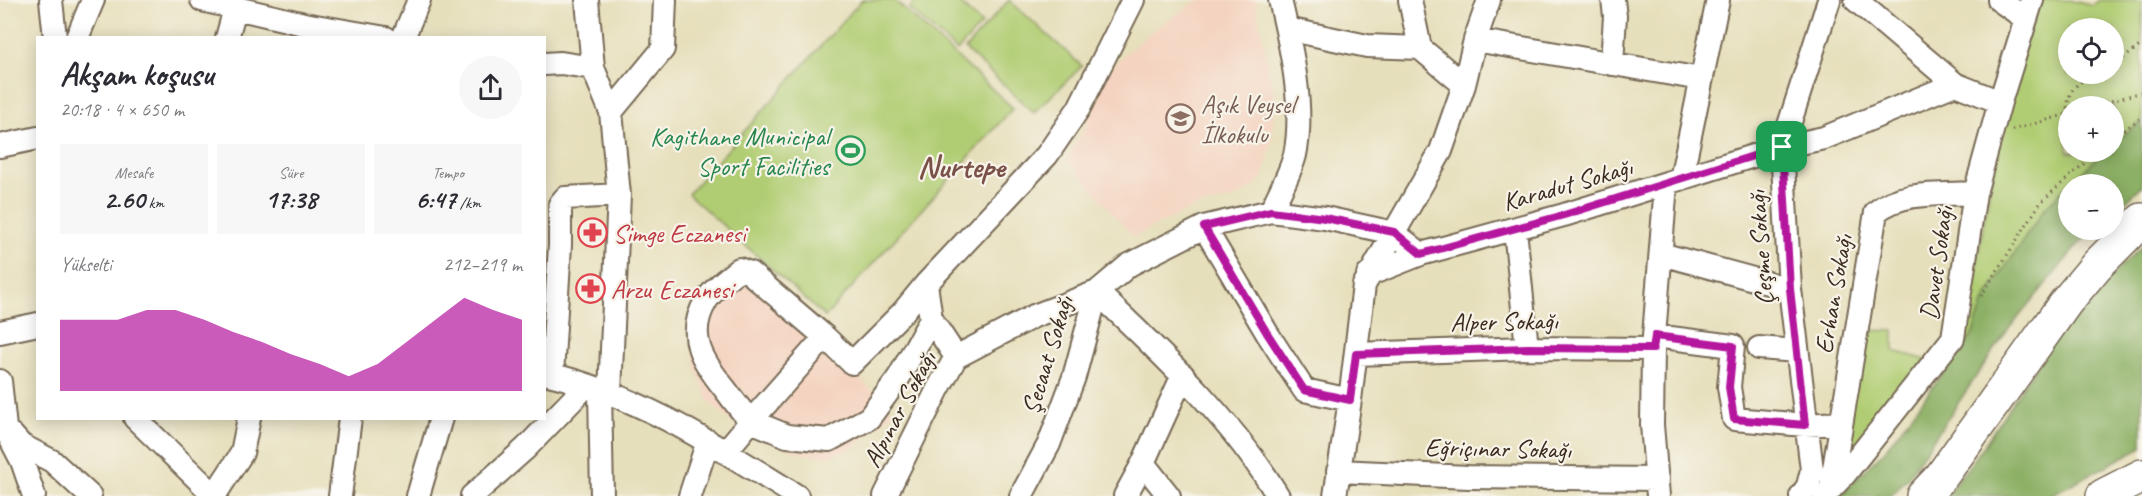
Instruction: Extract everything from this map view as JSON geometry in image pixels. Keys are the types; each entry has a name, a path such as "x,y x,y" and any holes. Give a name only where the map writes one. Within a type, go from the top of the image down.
{"highway":[{"path":"1923,496 1941,477 2066,302 2097,265 2142,220"},
{"path":"2103,496 2142,476"}],"street":[{"path":"51,0 54,36"},
{"path":"78,36 93,0"},
{"path":"202,0 302,31 362,36"},
{"path":"404,36 419,0"},
{"path":"587,0 592,68 611,112 619,195 599,389 602,496"},
{"path":"611,112 663,49 665,0"},
{"path":"931,319 899,377 869,418 829,440 787,435 751,421 710,370 698,346 698,325 703,307 711,294 739,268 750,273 852,363 903,312 926,284 1047,155 1079,108 1139,0"},
{"path":"1271,211 1294,156 1298,112 1293,63 1280,0"},
{"path":"1410,0 1420,48"},
{"path":"1335,496 1364,285 1441,151 1464,85 1475,40 1489,0"},
{"path":"1612,64 1615,16 1613,0"},
{"path":"1657,488 1652,425 1654,343 1661,255 1673,182 1701,80 1719,0"},
{"name":"Çeşme Sokağı","path":"1801,496 1808,486 1812,470 1790,289 1782,147 1829,0"},
{"path":"1856,0 1955,84 2000,102"},
{"path":"1999,0 2029,10"},
{"path":"228,36 235,9"},
{"name":"Davet Sokağı","path":"1827,491 1845,474 1953,338 1975,193 2029,10"},
{"path":"1287,29 1367,46 1420,48 1464,85"},
{"path":"1475,40 1701,80"},
{"path":"546,64 561,63 592,68"},
{"name":"Karadut Sokağı","path":"1368,275 1421,254 1515,229 1782,147 1824,138 1955,84"},
{"path":"0,146 36,138"},
{"name":"Erhan Sokağı","path":"1827,491 1876,212 1885,204 1909,196 1975,193"},
{"path":"619,195 565,198 560,204 560,245 548,374 599,389 717,447 797,496"},
{"name":"Şecaat Sokağı","path":"1021,496 1049,444 1074,377 1097,292 1129,265 1204,227 1271,211 1325,218 1394,232"},
{"path":"1204,227 1304,390 1350,400"},
{"path":"1515,229 1527,348"},
{"path":"1394,232 1421,254"},
{"path":"1661,255 1790,289"},
{"path":"926,284 931,319 956,357"},
{"path":"1097,292 1183,375 1259,464 1278,496"},
{"name":"Alpınar Sokağı","path":"885,496 956,357 1034,316 1097,292"},
{"path":"0,332 36,324"},
{"path":"690,496 717,447 751,421 825,337"},
{"name":"Alper Sokağı","path":"1356,354 1654,343 1733,346 1729,387 1734,419 1805,425"},
{"path":"1759,348 1797,351"},
{"path":"1125,496 1143,463 1183,375"},
{"path":"0,381 2,429 22,461 33,496"},
{"path":"472,496 526,448 599,389"},
{"path":"137,420 215,496 242,453 249,420"},
{"path":"340,496 351,420"},
{"path":"418,496 440,420"},
{"path":"1805,425 1840,423"},
{"path":"2,429 21,445 52,460 90,496"},
{"path":"1143,463 1169,496"},
{"name":"Eğriçınar Sokağı","path":"1338,471 1657,488"}],"path":[{"path":"2124,58 2142,44"},
{"path":"2070,96 2072,88 2079,84"},
{"path":"2124,97 2142,92"},
{"path":"1990,136 2058,117"},
{"path":"2124,130 2142,117"},
{"path":"1979,303 1982,294 2041,202 2086,162"}],"shaded area":[{"name":"Aşık Veysel İlkokulu","path":"1198,0 1255,0 1275,100 1271,147 1263,178 1251,189 1234,199 1194,207 1133,237 1067,159 1082,133 1106,75 1125,54 1152,31"},
{"path":"745,265 894,412 854,447 830,456 805,454 749,436 710,403 696,369 691,329"}],"green space":[{"name":"Kagithane Municipal Sport Facilities","path":"862,0 894,0 1013,108 825,317 688,194"},
{"path":"916,0 956,0 982,24 957,51 909,9"},
{"path":"1009,0 1082,66 1034,113 965,49"},
{"path":"2039,0 2070,0 2092,6 2099,0 2142,0 2142,122 2124,135 2124,96 2058,96 2058,162 2093,162 2081,174 2058,174 2058,196 2045,208 1985,298 1972,336 1962,348 2005,102"},
{"path":"2142,122 2142,186 2124,203 2124,174 2080,174 2093,162 2124,162 2124,135"},
{"path":"2058,195 2058,240 2084,240 2007,331 1907,478 1891,496 1840,496 1885,450 1972,336 1985,298 2045,208"},
{"path":"2142,246 2142,447 2049,496 1946,496 1979,453 2068,318"},
{"path":"1864,330 1894,331 1894,351 1927,360 1851,453 1839,461"}],"place":[{"name":"Aşık Veysel İlkokulu","path":"1180,119"},
{"name":"Kagithane Municipal Sport Facilities","path":"850,151"},
{"name":"Simge Eczanesi","path":"592,233"},
{"name":"Arzu Eczanesi","path":"590,289"}],"district":[{"name":"Nurtepe","path":"961,166"}],"route":[{"path":"1782,147 1790,289 1805,425 1734,419 1729,387 1733,346 1655,336 1653,349 1527,348 1356,354 1350,400 1304,390 1204,227 1271,211 1325,218 1394,232 1421,254 1564,215 1782,147"}]}
